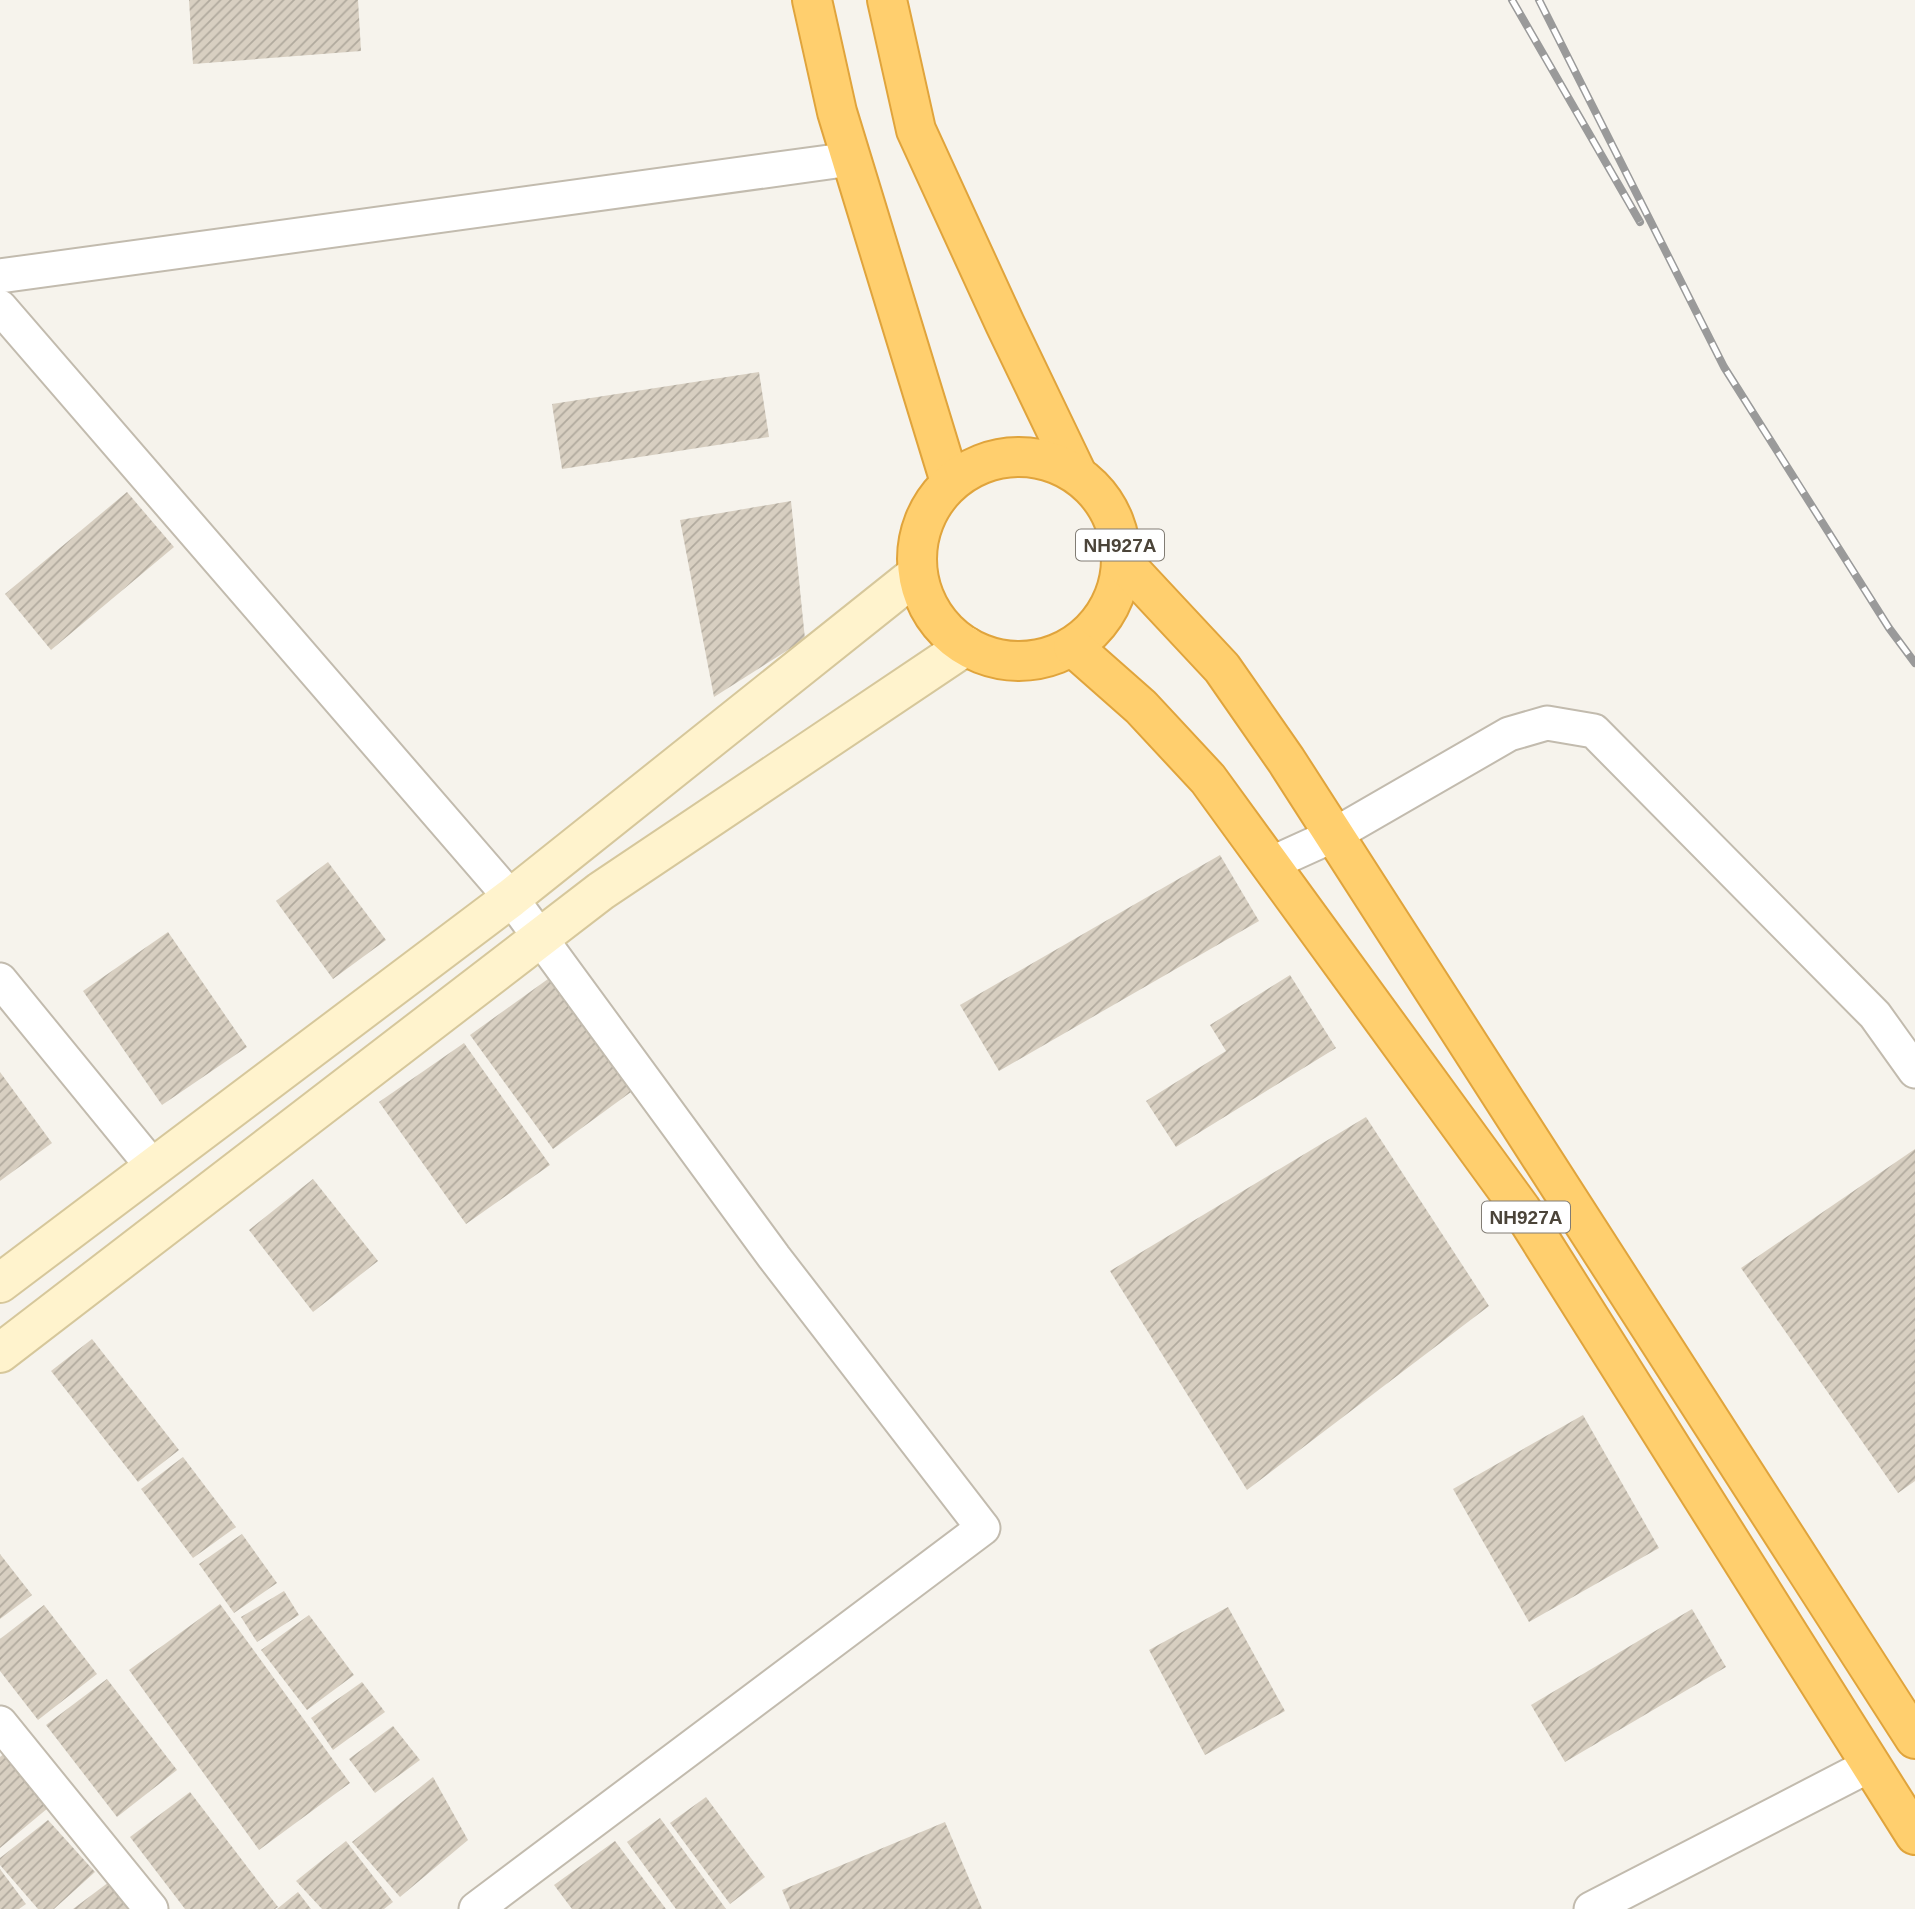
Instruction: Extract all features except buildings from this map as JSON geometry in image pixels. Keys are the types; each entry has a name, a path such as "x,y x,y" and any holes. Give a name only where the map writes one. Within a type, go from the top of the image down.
{"highway":[{"path":"812,0 837,112 950,482"},
{"name":"NH927A","path":"887,0 916,130 1077,474"},
{"name":"NH927A","path":"1012,457 1046,460 1077,474 1102,497 1118,528 1123,562 1116,595 1099,625 1073,647 1042,660 1008,662 975,652 947,633 927,606 917,574 918,540 929,509 950,482 979,464 1012,457"},
{"name":"NH927A","path":"1123,562 1222,668 1286,760 1915,1739"},
{"name":"NH927A","path":"1073,647 1140,707 1209,779 1521,1209 1915,1835"}],"street":[{"path":"0,276 851,159"},
{"path":"0,307 511,898 774,1257 983,1528 476,1909"},
{"path":"0,1283 511,898 917,574"},
{"path":"0,1353 601,891 966,646"},
{"path":"1270,864 1334,835 1509,734 1547,723 1594,731 1875,1015 1915,1071"},
{"path":"0,980 153,1167"},
{"path":"0,1723 150,1909"},
{"path":"1591,1909 1870,1765"}],"railway":[{"path":"1512,0 1640,222"},
{"path":"1539,0 1724,367 1889,628 1915,663"}]}
